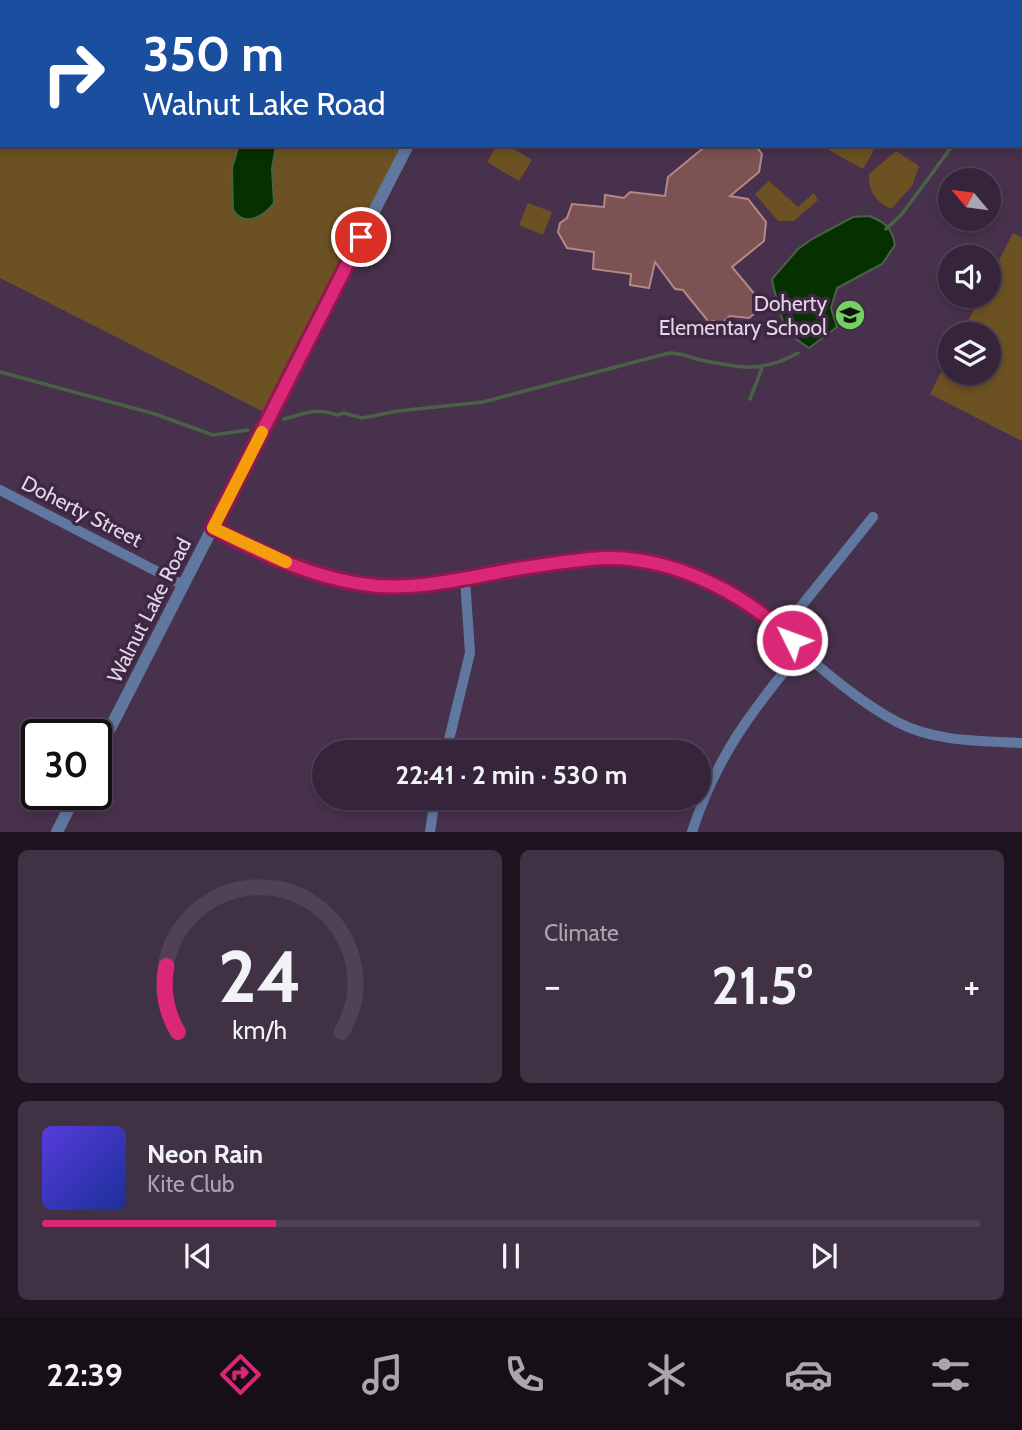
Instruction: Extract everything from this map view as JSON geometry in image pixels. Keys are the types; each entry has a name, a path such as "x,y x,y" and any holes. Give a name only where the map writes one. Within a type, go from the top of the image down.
{"street":[{"name":"Walnut Lake Road","path":"112,724 407,147"},
{"name":"Doherty Street","path":"0,490 183,585"},
{"path":"782,630 873,517"},
{"path":"213,528 311,573 378,586 465,579 516,569 606,558 654,563 709,582 782,630 801,650 863,699 899,723 954,740 1022,743"},
{"path":"449,740 470,653 465,579"},
{"path":"692,831 726,750 753,709 801,650"},
{"path":"57,831 68,810"},
{"path":"430,831 433,810"}],"shaded area":[{"path":"0,147 407,147 270,415 0,278"},
{"path":"238,147 276,147 272,169 274,203 260,216 243,218 233,210 232,168"},
{"path":"496,147 511,147 532,160 519,181 487,162"},
{"path":"824,147 876,147 863,169"},
{"path":"896,151 919,166 912,186 891,209 874,195 869,174"},
{"path":"769,181 798,207 814,193 818,200 794,221 778,221 755,194"},
{"path":"528,203 552,212 543,235 519,225"},
{"path":"869,216 887,226 895,245 882,264 837,288 831,308 837,327 809,348 785,331 772,279 798,249 812,239 853,217"},
{"path":"1013,233 1022,238 1022,441 930,394 938,378 938,385 1001,385 1001,322 967,322 975,308 1001,308 1001,256"}],"building":[{"path":"705,147 757,147 762,154 759,172 730,196 748,199 766,222 764,241 732,267 757,297 761,308 749,318 730,316 723,322 708,321 683,290 675,289 655,262 649,288 630,285 631,274 593,269 594,252 567,248 558,232 560,223 567,218 572,204 604,207 605,195 624,198 630,192 665,196 668,177"}],"waterway":[{"path":"886,229 902,214 952,147"},
{"path":"284,419 317,411 337,415 344,413 362,418 398,411 483,402 669,353 751,367 773,364 798,353"},
{"path":"750,399 762,368"},
{"path":"0,372 155,414 213,435 248,430"}],"slow traffic":[{"path":"262,432 213,528 286,562"}],"place":[{"name":"Doherty Elementary School","path":"850,315"}],"route":[{"path":"361,237 213,528 311,573 378,586 449,583 516,569 606,558 654,563 709,582 772,621 792,640"}]}
